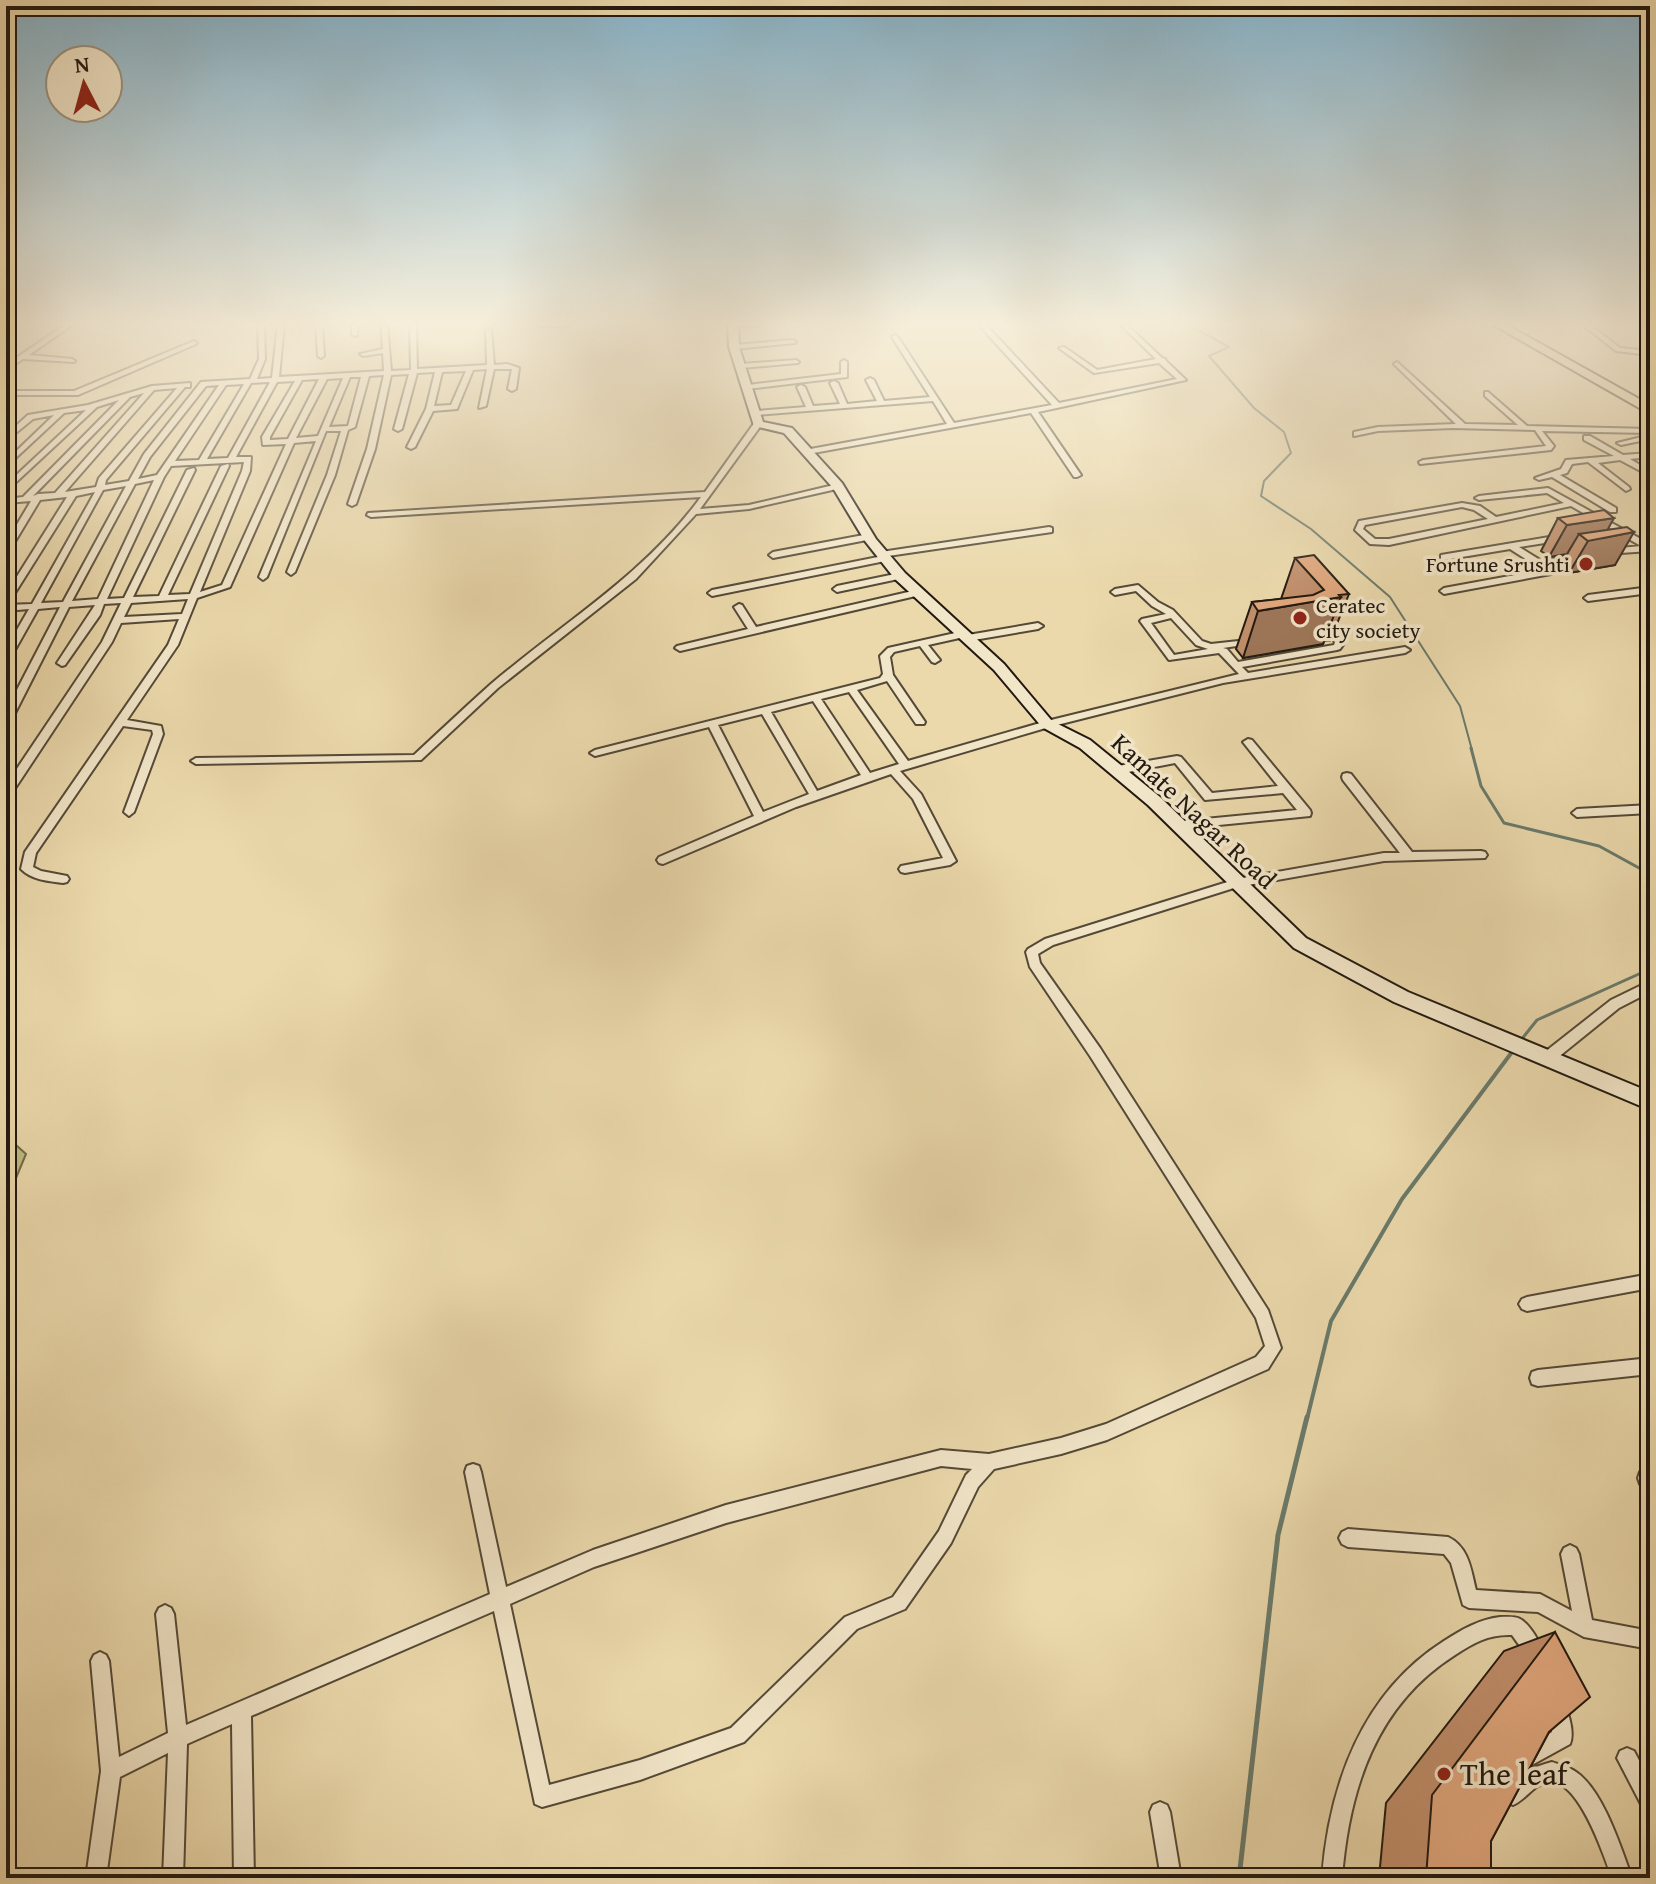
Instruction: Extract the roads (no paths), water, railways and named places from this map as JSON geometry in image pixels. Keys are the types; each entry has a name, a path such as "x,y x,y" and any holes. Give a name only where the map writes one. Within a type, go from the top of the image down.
{"street":[{"path":"6,439 31,417 66,412"},
{"path":"12,484 88,412"},
{"path":"27,497 110,412"},
{"path":"58,495 131,412"},
{"path":"6,657 98,495 99,488 161,412"},
{"path":"6,721 64,605 133,481 155,443 181,412"},
{"path":"62,663 99,603 160,477 204,412"},
{"path":"6,793 77,691 119,620 196,465 231,412"},
{"path":"162,598 228,462 256,412"},
{"path":"266,443 266,437 280,412"},
{"path":"6,608 196,596 218,591 230,582 306,412"},
{"path":"263,577 332,412"},
{"path":"63,879 32,872 27,863 44,829 173,645 196,596 248,461 266,443 291,441 351,427 355,412"},
{"path":"352,504 371,449 379,412"},
{"path":"398,429 403,412"},
{"path":"411,447 429,412"},
{"path":"756,412 758,419"},
{"path":"196,761 417,758 495,686 633,577 694,512 758,419 795,412"},
{"path":"943,412 952,426"},
{"path":"808,452 1023,412"},
{"path":"1034,412 1077,475"},
{"path":"1448,412 1464,427"},
{"path":"1508,412 1524,427"},
{"path":"6,465 61,413"},
{"name":"Kamate Nagar Road","path":"758,419 788,430 838,486 869,537 900,576 999,667 1047,724 1085,744 1118,770 1300,943 1401,997 1650,1101"},
{"path":"1357,434 1378,429 1464,427 1536,427 1650,434"},
{"path":"1423,462 1548,448 1536,427"},
{"path":"291,572 331,475 345,429"},
{"path":"1621,443 1650,434"},
{"path":"1587,438 1650,474"},
{"path":"1539,478 1567,469 1569,462 1650,455"},
{"path":"1593,459 1591,461 1595,466 1626,489"},
{"path":"169,464 248,461"},
{"path":"1555,475 1613,510"},
{"path":"7,502 27,497 73,494 160,477"},
{"path":"694,512 749,507 838,486"},
{"path":"1479,498 1548,490 1650,548"},
{"path":"6,601 73,494"},
{"path":"371,515 704,494"},
{"path":"6,550 38,496"},
{"path":"1495,520 1477,508 1462,505 1362,523 1359,530 1367,539 1381,543 1495,520 1570,504"},
{"path":"1594,532 1615,529"},
{"path":"712,593 883,556 1049,530"},
{"path":"773,555 869,537"},
{"path":"1444,557 1567,537"},
{"path":"1511,546 1551,571"},
{"path":"1599,553 1650,548"},
{"path":"1551,571 1553,562 1584,557"},
{"path":"1444,591 1551,571"},
{"path":"837,589 900,576"},
{"path":"1115,592 1138,588 1173,615 1199,643 1217,648 1245,676"},
{"path":"1588,598 1650,590"},
{"path":"680,648 917,593"},
{"path":"739,607 754,631"},
{"path":"1235,665 1337,647 1340,642 1335,633 1316,613"},
{"path":"1173,615 1145,621 1172,658 1268,639"},
{"path":"119,620 186,616"},
{"path":"920,722 888,675 885,656 888,651 1038,626"},
{"path":"922,643 935,660"},
{"path":"663,860 867,777 1047,724 1148,696 1245,676 1405,650"},
{"path":"595,753 883,680 888,675"},
{"path":"851,688 917,797 950,861 905,869"},
{"path":"815,697 867,777"},
{"path":"765,710 815,796"},
{"path":"121,722 157,728 158,734 129,812"},
{"path":"712,723 761,818"},
{"path":"1178,825 1306,813 1248,742"},
{"path":"1118,770 1177,759 1209,797 1286,789"},
{"path":"1347,777 1409,856"},
{"path":"1577,813 1650,809"},
{"path":"111,1771 178,1738 593,1559 726,1514 941,1458 989,1462 1061,1446 1158,1411 1262,1363 1273,1348 1263,1315 1031,957 1038,946 1237,883 1335,865 1409,856 1481,855"},
{"path":"1546,1059 1615,1004 1650,986"},
{"path":"1527,1304 1650,1281"},
{"path":"1538,1378 1650,1366"},
{"path":"473,1472 542,1797 640,1770 737,1735 851,1623 894,1608 916,1583 961,1509 972,1481 989,1462"},
{"path":"1348,1538 1448,1546 1459,1558 1469,1599 1540,1603 1584,1628 1650,1640"},
{"path":"1570,1554 1584,1628"},
{"path":"165,1614 178,1738 173,1878"},
{"path":"1332,1878 1333,1843 1346,1789 1362,1748 1384,1712 1431,1656 1494,1624 1517,1627 1548,1681 1563,1737 1537,1749 1496,1791"},
{"path":"96,1878 111,1771 100,1661"},
{"path":"241,1711 244,1878"},
{"path":"1627,1758 1644,1775 1650,1801"},
{"path":"1498,1814 1526,1779 1542,1772 1559,1774 1577,1786 1592,1803 1622,1878"},
{"path":"1160,1812 1171,1878"}],"waterway":[{"path":"1259,412 1284,432 1291,453 1264,481 1261,496 1311,529 1390,597 1460,706 1472,750"},
{"path":"1471,748 1481,786 1504,823 1599,846 1650,874"},
{"path":"1521,1040 1537,1020 1650,969"},
{"path":"1307,1419 1331,1321 1402,1199 1512,1052"},
{"path":"1239,1878 1278,1535 1307,1417"}],"place":[{"name":"Fortune Srushti","path":"1586,564"},
{"name":"Ceratec city society","path":"1300,618"},
{"name":"The leaf","path":"1444,1774"}]}
